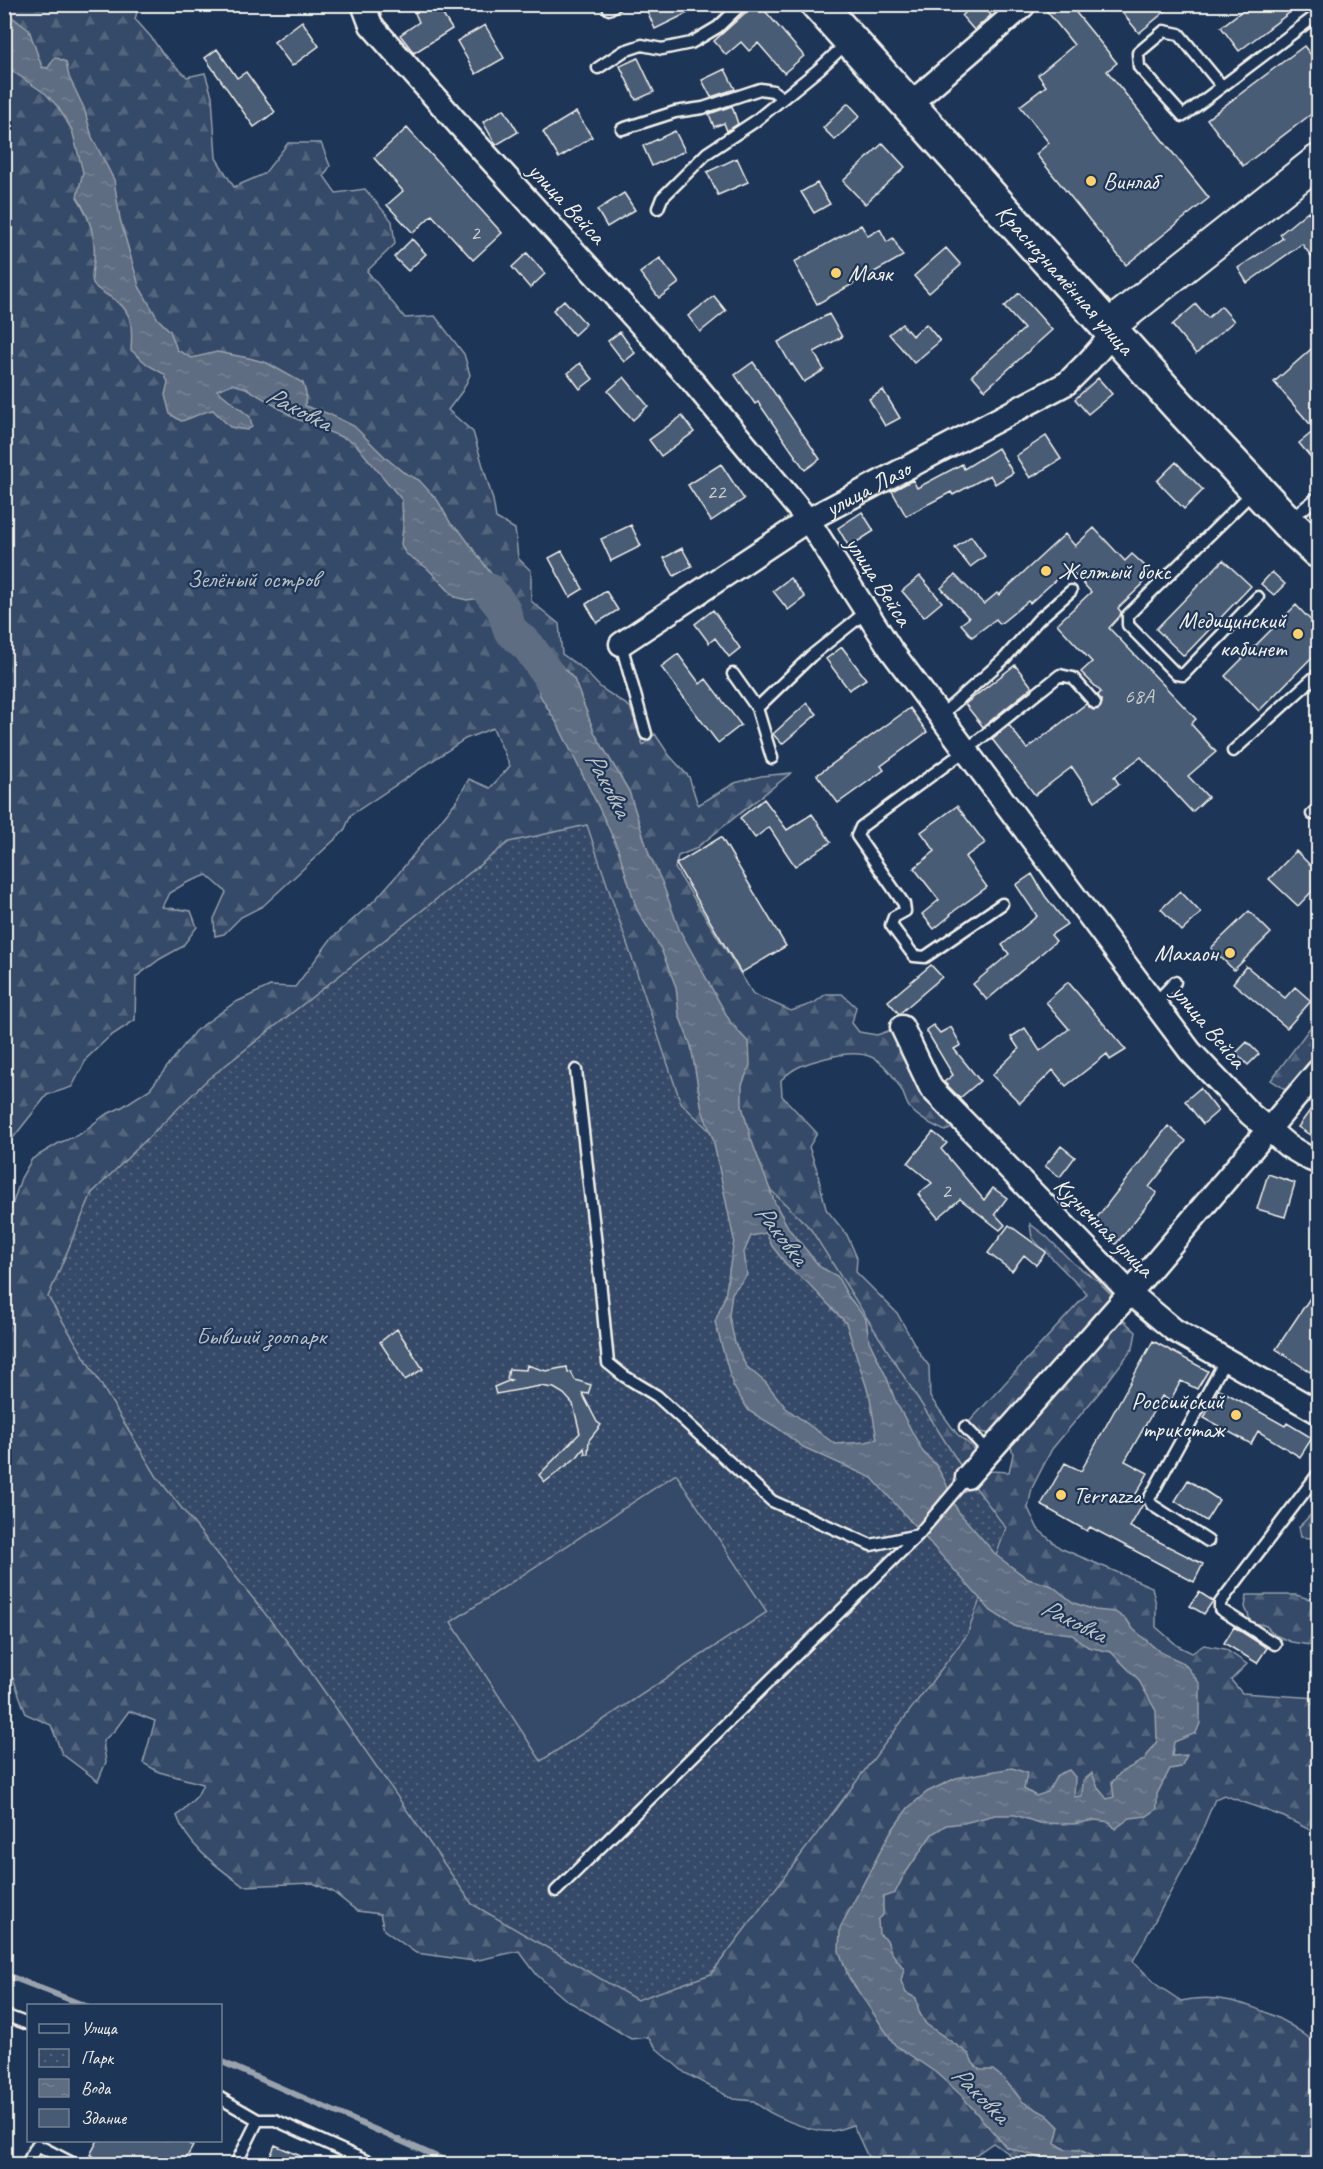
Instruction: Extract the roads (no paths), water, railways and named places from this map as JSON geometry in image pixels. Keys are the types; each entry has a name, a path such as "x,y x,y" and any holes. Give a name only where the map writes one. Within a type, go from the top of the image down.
{"highway":[{"name":"Краснознамённая улица","path":"818,4 849,40 972,160 1118,324 1256,489 1307,514"},
{"name":"Краснознамённая улица","path":"843,4 924,92 972,160"},
{"name":"Краснознамённая улица","path":"1118,324 1307,514 1318,551"}],"street":[{"name":"улица Вейса","path":"363,4 371,25 692,381 808,520 891,650 1190,1051 1250,1114 1288,1146 1318,1162"},
{"path":"924,92 1023,6"},
{"name":"улица Лазо","path":"621,644 808,520 1067,383 1089,361 1118,324 1318,161"},
{"name":"Кузнечная улица","path":"902,1027 930,1088 1130,1293 1174,1330 1318,1412"},
{"path":"967,1476 1130,1293 1318,1071"}],"lane":[{"path":"598,68 624,51 642,45 662,49 691,42 718,27 742,4"},
{"path":"1221,86 1179,34 1164,31 1138,53 1139,68 1183,116 1318,14"},
{"path":"658,208 662,198 708,153 754,122 819,69 849,40"},
{"path":"621,129 675,112 703,108 760,89 773,91 782,98"},
{"path":"1256,489 1128,615 1128,625 1176,674 1183,675 1258,597"},
{"path":"940,716 1005,658 1038,620 1071,591"},
{"path":"757,708 811,656 867,612"},
{"path":"621,644 646,734"},
{"path":"733,674 757,708 772,758"},
{"path":"1233,751 1318,674"},
{"path":"1002,904 925,957 914,956 891,925 894,917 905,911 904,904 857,836 861,827 966,750 1060,675 1073,678 1095,703"},
{"path":"1154,1004 1175,982"},
{"path":"576,1070 608,1363 624,1376 657,1396 772,1501 871,1545 918,1535"},
{"path":"1208,1541 1152,1505 1149,1499 1226,1359"},
{"path":"965,1426 989,1452"},
{"path":"1275,1644 1220,1609 1220,1603 1318,1474"},
{"path":"556,1892 918,1535 967,1476"},
{"path":"4,2016 27,2024"},
{"path":"222,2099 258,2120 275,2120 373,2164"},
{"path":"236,2164 258,2120"},
{"path":"27,2164 37,2145 74,2164"}],"water":[{"path":"4,14 8,14 29,30 42,67 48,68 55,57 66,62 69,77 84,108 92,137 114,180 120,219 139,286 158,319 170,331 177,350 192,358 217,352 249,358 267,363 303,383 306,393 305,406 354,426 386,458 403,472 419,480 438,501 451,524 460,531 503,590 517,616 518,630 501,628 497,608 489,597 467,600 455,597 427,568 405,553 401,544 402,500 354,442 297,419 246,388 232,384 217,390 250,417 252,427 247,430 230,427 213,410 181,421 170,414 165,395 168,382 164,374 148,365 131,350 131,324 126,311 122,305 95,287 93,283 93,234 77,197 83,172 72,130 58,107 46,94 5,66"},
{"path":"536,646 560,664 574,679 595,734 629,791 649,854 679,929 731,1023 749,1043 750,1065 742,1085 742,1106 751,1139 775,1203 789,1229 820,1267 837,1276 848,1296 866,1319 869,1341 895,1400 923,1452 936,1465 957,1510 997,1556 1028,1579 1052,1586 1074,1603 1095,1610 1115,1612 1127,1620 1133,1629 1160,1652 1184,1663 1200,1684 1200,1723 1196,1733 1174,1742 1172,1756 1187,1755 1181,1767 1170,1769 1157,1794 1157,1809 1147,1816 1130,1818 1115,1829 1110,1822 1095,1820 1073,1824 1039,1823 1015,1815 995,1815 946,1825 932,1834 895,1893 883,1897 883,1915 878,1920 879,1934 887,1940 891,1952 904,1969 901,1981 906,1993 916,1998 919,2012 926,2024 969,2054 973,2063 980,2070 993,2070 1004,2079 1023,2102 1047,2115 1059,2127 1055,2143 1065,2149 1080,2150 1108,2164 1039,2164 1038,2157 1006,2147 960,2094 935,2072 895,2045 849,1978 839,1951 840,1928 890,1833 908,1808 927,1792 956,1778 1012,1768 1027,1773 1024,1789 1036,1796 1048,1792 1057,1775 1069,1770 1075,1777 1074,1797 1082,1796 1083,1781 1092,1773 1098,1788 1107,1799 1114,1797 1112,1782 1121,1772 1144,1760 1157,1741 1156,1711 1138,1679 1111,1652 1088,1647 1071,1634 1016,1627 991,1611 872,1478 803,1447 749,1411 733,1386 715,1322 725,1296 734,1240 713,1139 702,1110 691,1046 679,1015 676,987 661,949 637,910 618,849 604,818 558,725 539,694 536,669 529,647","holes":["766,1233 772,1246 789,1268 808,1283 846,1323 870,1398 877,1439 835,1444 786,1408 766,1383 746,1366 735,1343 729,1316 732,1293 747,1275 744,1252 751,1236"]}],"waterway":[{"name":"Раковка","path":"489,590 503,608 510,630 529,647 555,685"},
{"path":"4,1974 81,2004"},
{"path":"222,2062 453,2164"}],"place":[{"name":"Винлаб","path":"1091,181"},
{"name":"Маяк","path":"836,273"},
{"name":"Желтый бокс","path":"1046,571"},
{"name":"Медицинский кабинет","path":"1298,634"},
{"name":"Махаон","path":"1230,953"},
{"name":"Российский трикотаж","path":"1236,1415"},
{"name":"Terrazza","path":"1061,1495"}],"park label":[{"name":"Зелёный остров","path":"253,579"},
{"name":"Бывший зоопарк","path":"261,1336"}]}
